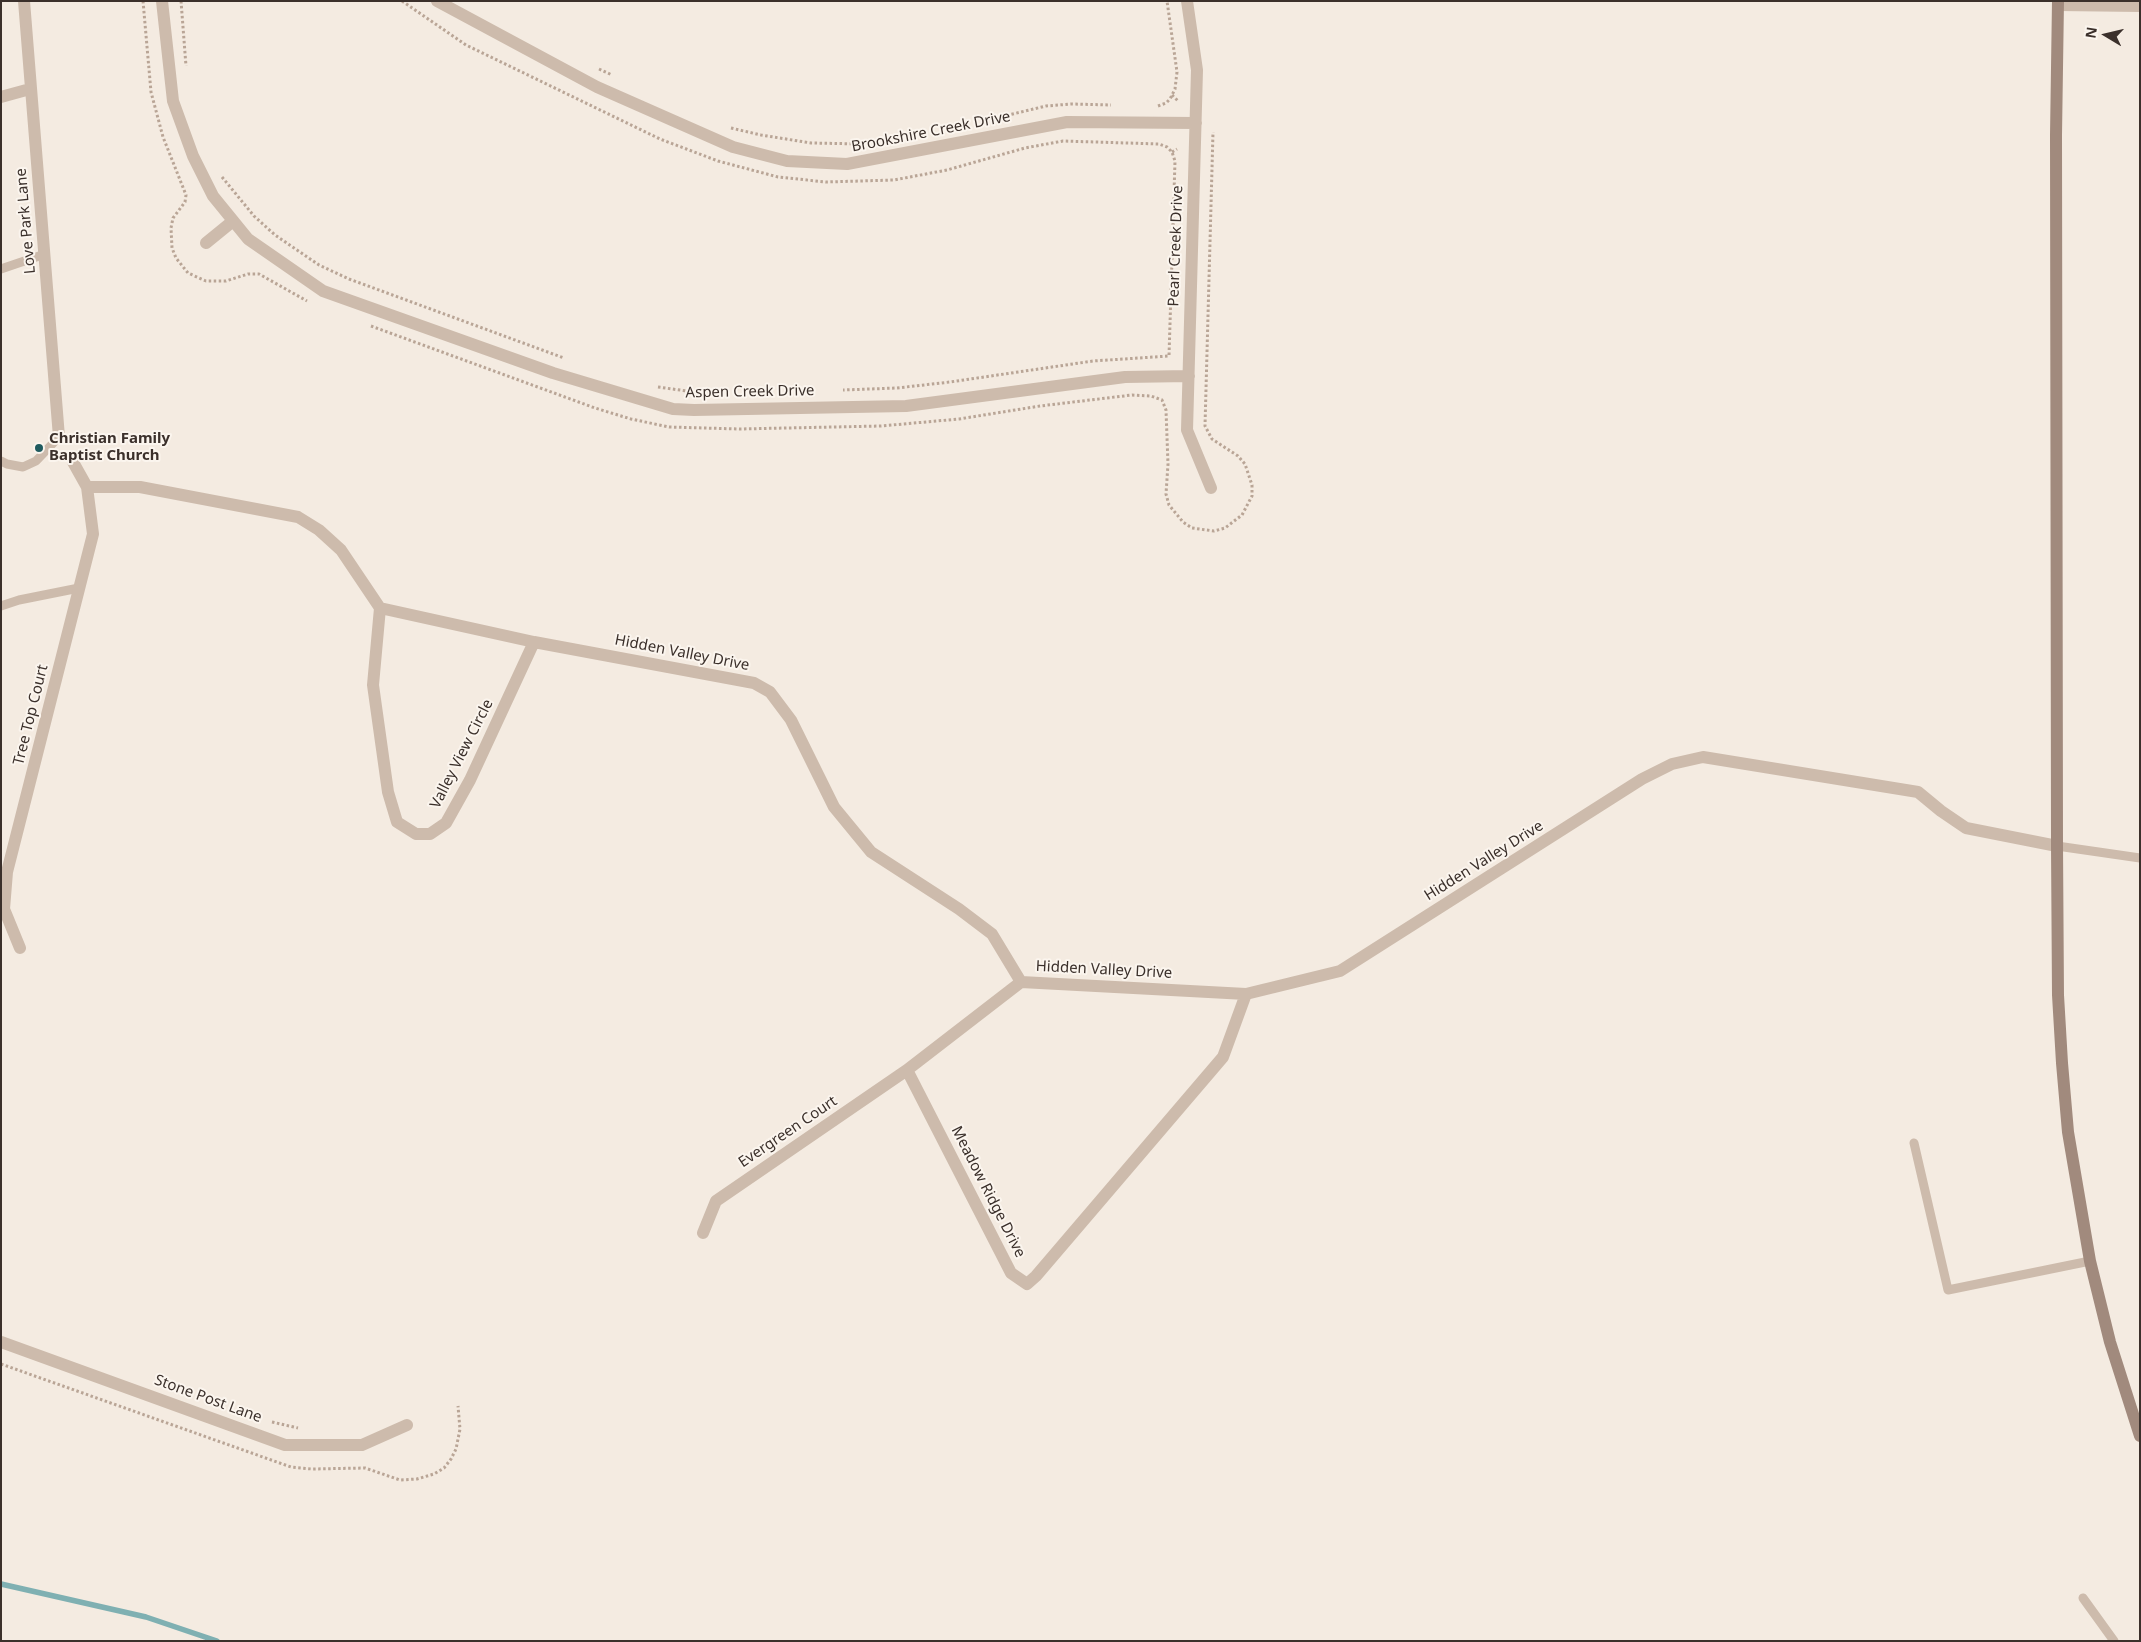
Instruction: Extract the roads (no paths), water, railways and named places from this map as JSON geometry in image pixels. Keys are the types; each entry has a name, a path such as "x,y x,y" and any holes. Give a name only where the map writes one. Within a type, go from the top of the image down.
{"main road":[{"path":"2058,3 2056,185 2058,995 2068,1132 2090,1261 2110,1342 2140,1436"}],"street":[{"name":"Love Park Lane","path":"24,1 60,437"},
{"name":"Aspen Creek Drive","path":"162,1 172,101 193,156 213,196 248,239 324,291 553,373 673,409 906,406 1125,377 1188,376"},
{"name":"Brookshire Creek Drive","path":"437,1 597,87 733,147 787,161 847,164 1067,122 1196,123"},
{"name":"Pearl Creek Drive","path":"1187,1 1197,70 1187,430 1211,488"},
{"path":"2058,3 2140,6"},
{"path":"1,97 30,89"},
{"path":"206,243 233,221"},
{"path":"73,462 87,487 140,487 298,517 319,530 341,550 380,608"},
{"name":"Tree Top Court","path":"20,948 4,909 7,872 94,534 87,487"},
{"name":"Hidden Valley Drive","path":"380,608 534,642 754,683 770,692 790,720 834,807 871,852 959,909 992,934 1021,982 1246,994 1340,971 1642,779 1672,764 1703,757 1918,792 1940,811 1966,828 2057,846"},
{"name":"Valley View Circle","path":"380,608 373,684 388,792 397,822 416,834 430,834 446,823 470,780 534,642"},
{"path":"908,1070 1021,982"},
{"name":"Meadow Ridge Drive","path":"908,1070 1011,1273 1027,1284 1036,1276 1223,1057 1246,994"},
{"name":"Evergreen Court","path":"704,1233 716,1201 908,1070"},
{"name":"Stone Post Lane","path":"1,1342 285,1445 362,1445 407,1425"}],"lane":[{"path":"1,269 45,254"},
{"path":"1,460 7,464 23,467 36,461 60,437"},
{"path":"1,606 19,600 80,588"},
{"path":"2057,846 2140,858"},
{"path":"1914,1143 1948,1290 2090,1261"},
{"path":"2083,1598 2114,1641"}],"waterway":[{"path":"1,1584 146,1617 217,1641"}],"place":[{"name":"Christian Family Baptist Church","path":"39,448"}]}
